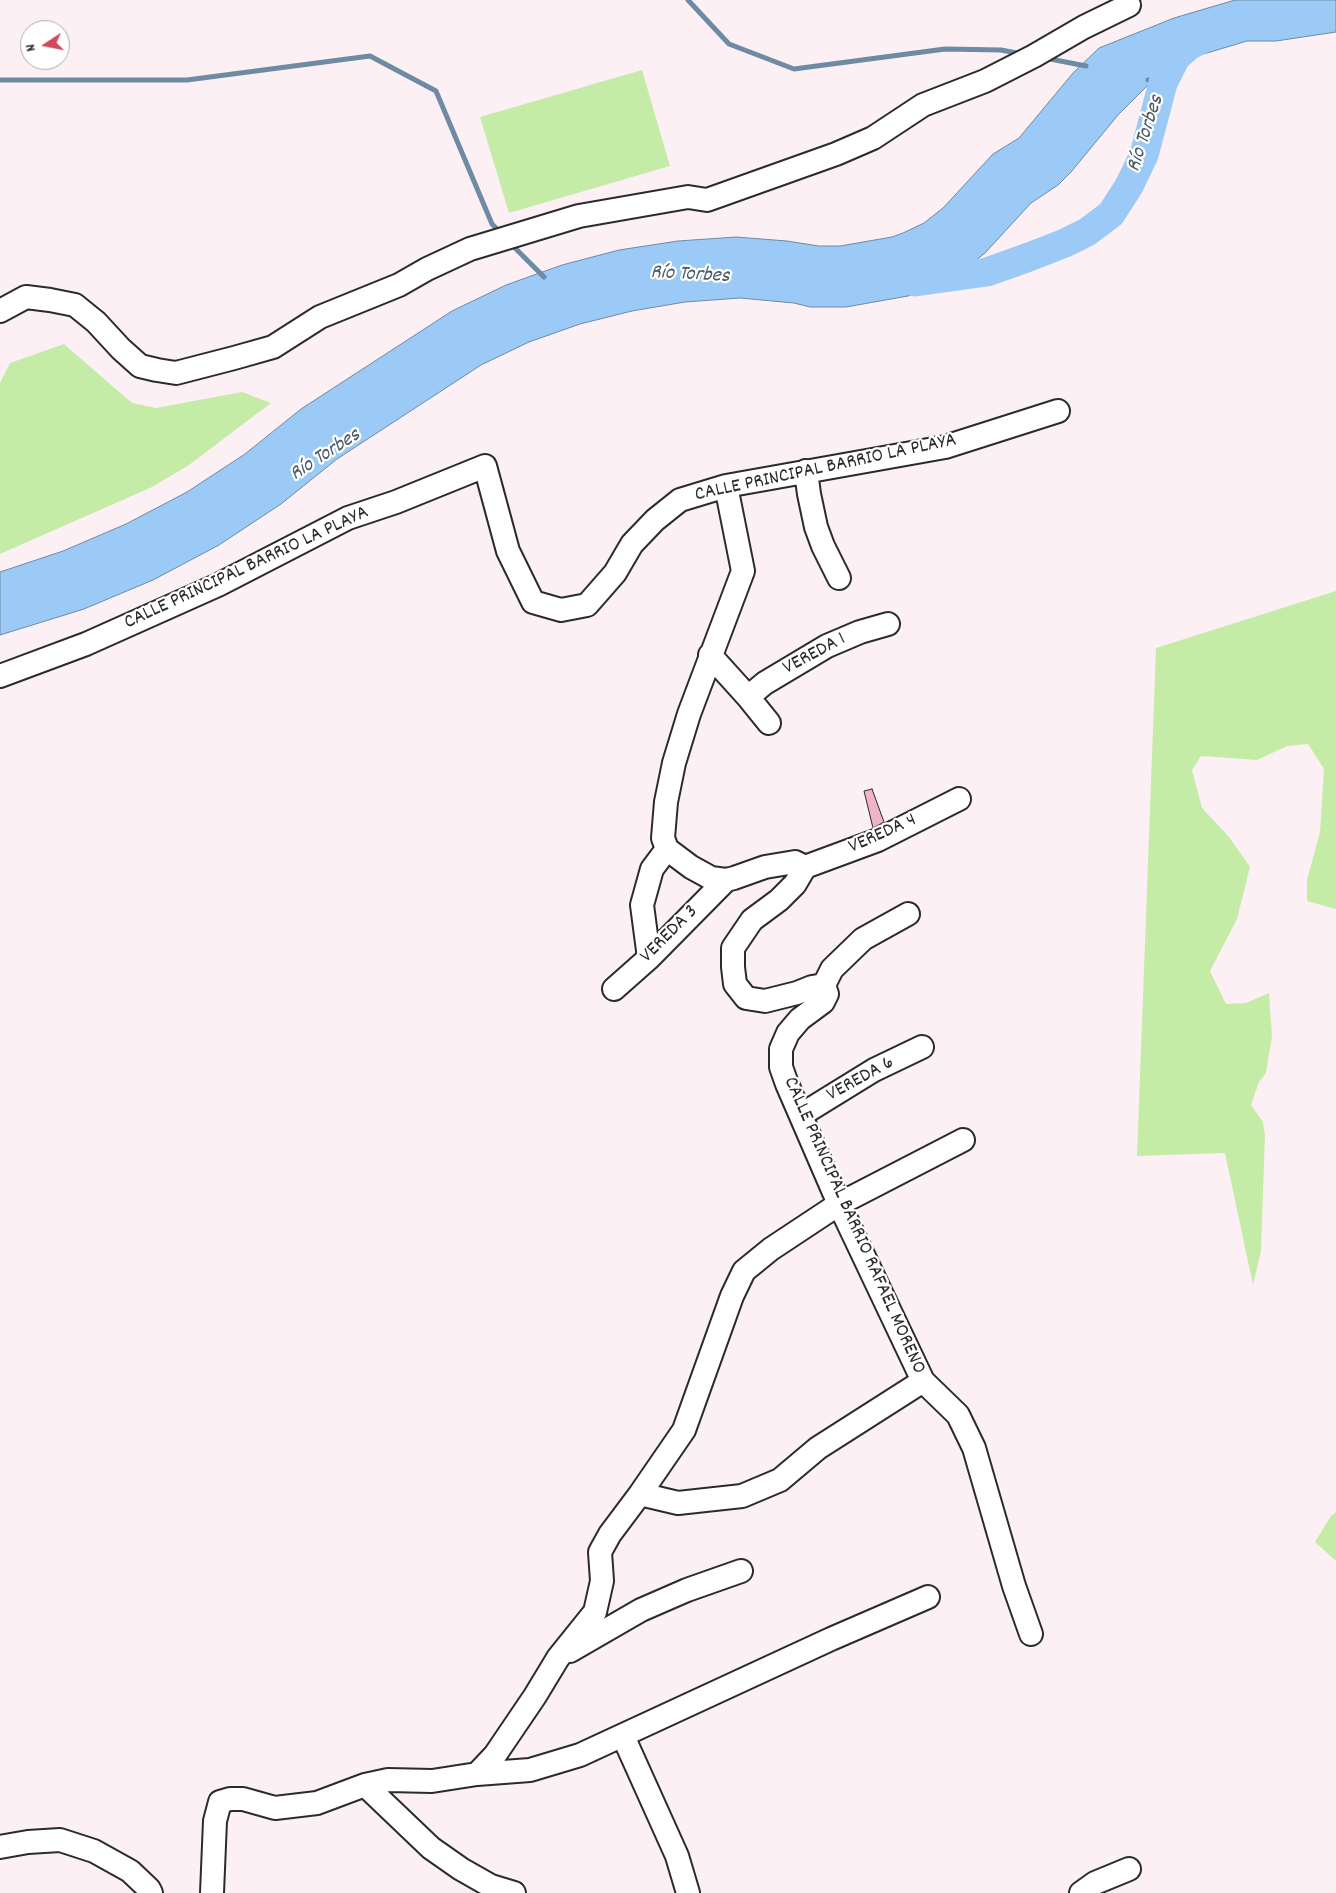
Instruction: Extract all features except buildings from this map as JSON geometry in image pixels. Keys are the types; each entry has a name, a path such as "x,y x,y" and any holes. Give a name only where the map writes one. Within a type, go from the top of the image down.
{"street":[{"path":"0,311 26,297 75,305 96,322 140,366 158,370 176,373 234,358 273,347 320,317 399,285 427,269 470,249 579,216 688,197 707,200 836,154 873,138 923,105 985,81 1034,56 1084,27 1129,5"},
{"name":"CALLE PRINCIPAL BARRIO LA PLAYA","path":"0,676 86,644 218,585 348,518 396,502 485,466 508,551 533,602 561,610 587,605 615,573 632,544 655,520 680,500 726,486 944,447 1058,411"},
{"path":"806,472 816,527 839,578"},
{"path":"726,486 743,571 710,655 674,763 666,802 663,838 667,849 691,867 711,878 726,880 766,867 795,862 805,867 795,884 779,900 752,920 733,948 735,984 746,998 765,1001 824,985 832,969 863,939 908,914"},
{"name":"VEREDA 1","path":"748,697 765,683 827,646 860,632 888,624"},
{"path":"710,655 769,723"},
{"name":"VEREDA 4","path":"805,867 878,840 959,799"},
{"path":"649,958 642,905 652,868 667,849"},
{"name":"VEREDA 3","path":"614,989 649,958 726,880"},
{"name":"CALLE PRINCIPAL BARRIO RAFAEL MORENO","path":"824,985 827,994 823,1002 800,1019 788,1033 781,1049 781,1067 839,1204 923,1381 958,1415 974,1448 1014,1586 1031,1634"},
{"name":"VEREDA 6","path":"801,1115 874,1070 922,1047"},
{"path":"478,1774 495,1755 558,1658 595,1612 602,1581 600,1552 610,1534 684,1430 732,1296 744,1270 839,1204 964,1140"},
{"path":"640,1494 678,1503 742,1496 780,1480 818,1448 923,1381"},
{"path":"558,1658 641,1610 687,1590 740,1571"},
{"path":"212,1893 215,1820 220,1802 243,1799 275,1808 317,1803 365,1785 388,1780 432,1781 478,1774 530,1770 580,1755 831,1639 928,1597"},
{"path":"622,1736 677,1856 688,1893"},
{"path":"365,1785 431,1848 461,1869 491,1886 514,1893"},
{"path":"0,1847 28,1842 60,1840 94,1851 130,1871 149,1888 151,1893"},
{"path":"1081,1893 1095,1883 1129,1869"}],"green space":[{"path":"642,70 670,166 509,213 480,117"},
{"path":"64,344 132,403 156,408 242,392 271,403 189,465 152,487 0,554 0,383 10,363"},
{"path":"1336,591 1336,909 1307,901 1307,880 1320,832 1324,769 1308,744 1287,746 1257,760 1201,756 1192,770 1202,808 1229,837 1250,867 1237,919 1210,971 1226,1004 1246,1003 1269,993 1272,1036 1266,1073 1259,1082 1251,1105 1263,1122 1265,1135 1261,1251 1253,1285 1225,1153 1137,1156 1156,648"},
{"path":"1336,1512 1336,1561 1315,1542 1331,1516"}],"water":[{"path":"1235,0 1336,0 1336,32 1276,41 1247,41 1187,59 1164,69 1118,115 1058,185 1031,203 985,253 957,275 942,283 908,296 846,307 810,307 794,303 740,298 685,302 632,311 580,324 529,342 481,365 337,459 281,504 219,545 153,580 84,609 0,635 0,572 63,551 126,524 187,492 245,454 301,409 452,311 506,285 562,265 619,250 678,241 736,237 787,241 819,246 840,246 892,237 903,233 924,223 943,208 993,154 1019,138 1073,73 1099,48 1174,18"}],"waterway":[{"path":"688,0 729,44 794,69 945,49 1001,50 1022,54"},
{"name":"Río Torbes","path":"915,282 987,272 1065,243 1087,232 1111,214 1129,186 1144,155 1163,83 1176,57 1190,45 1202,39"},
{"path":"0,80 187,80 370,56 436,91 492,224 502,234"},
{"path":"1045,58 1086,66"},
{"path":"1148,80 1163,83"},
{"path":"511,244 544,277"}]}
